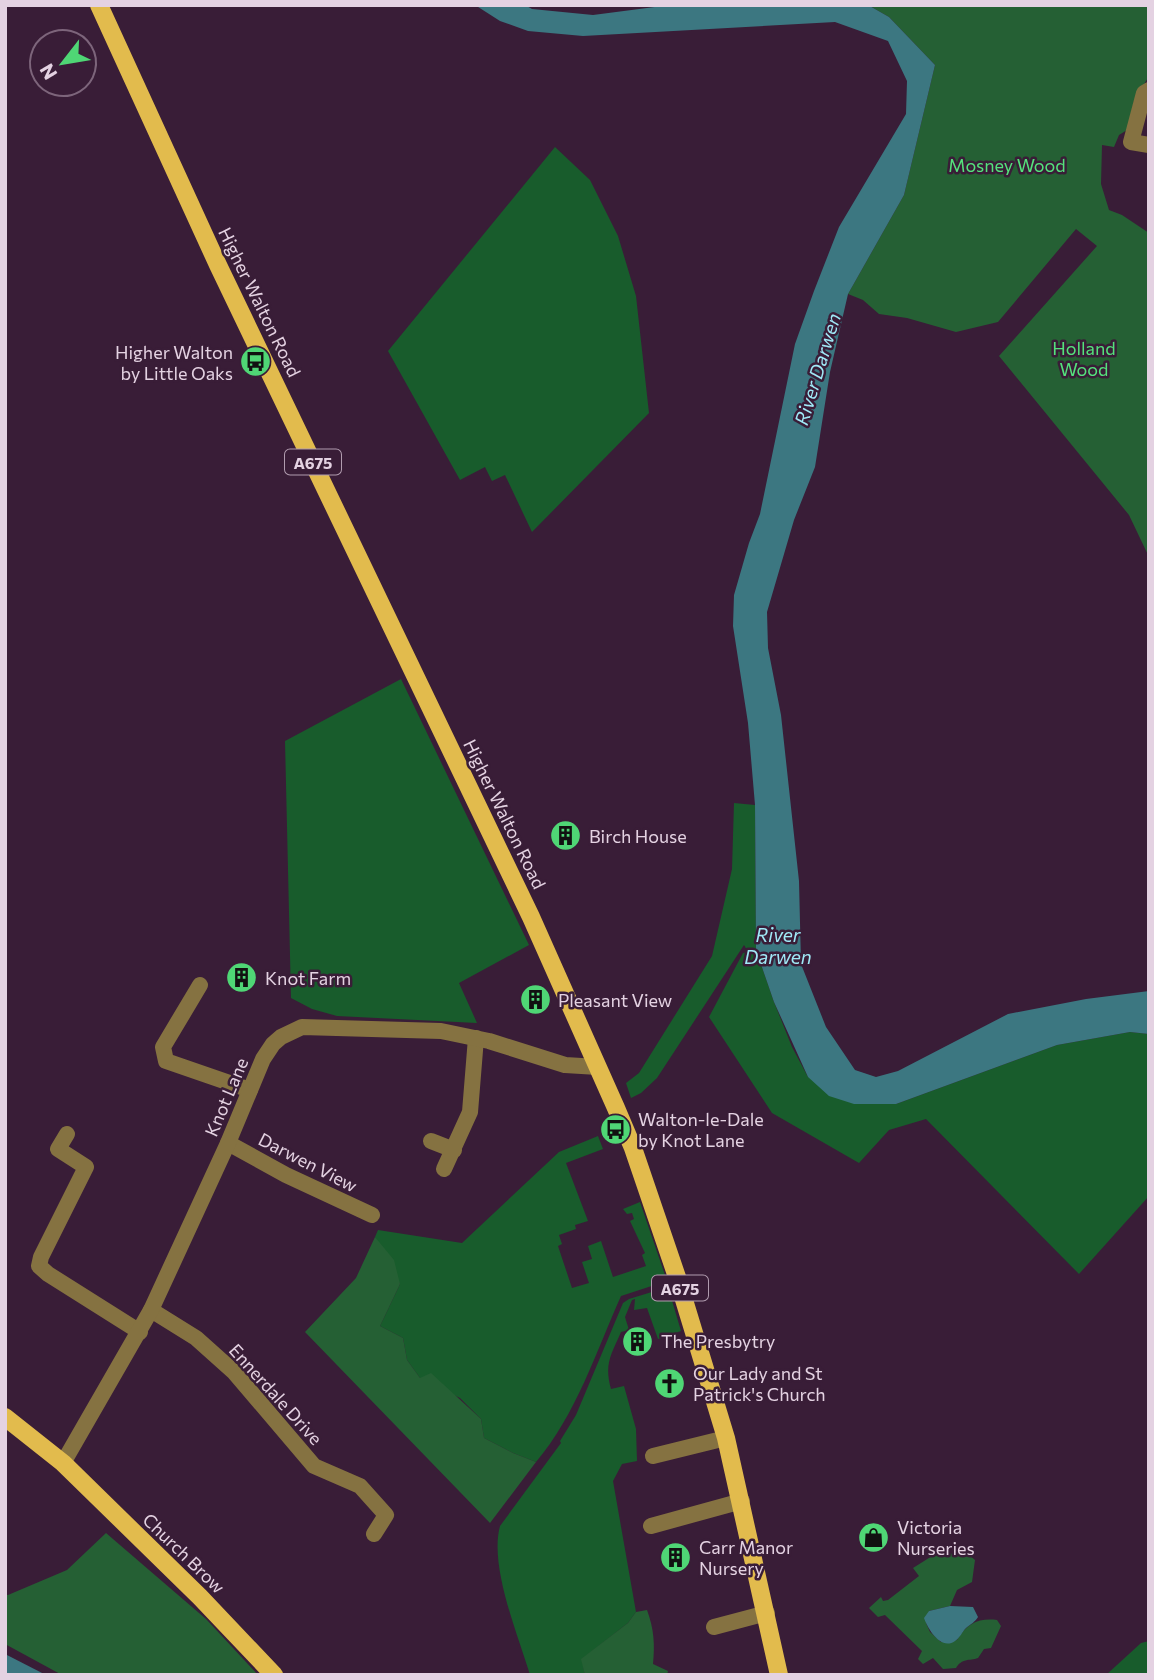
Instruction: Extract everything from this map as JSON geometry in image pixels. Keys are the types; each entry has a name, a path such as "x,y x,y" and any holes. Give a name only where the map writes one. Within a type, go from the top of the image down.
{"main road":[{"name":"Higher Walton Road","path":"99,5 218,265 531,917 633,1148 726,1438 779,1675"},
{"name":"Church Brow","path":"5,1417 63,1463 200,1597 274,1675"}],"street":[{"path":"1149,90 1144,93 1131,142 1149,145"},
{"path":"200,985 163,1048 166,1060 250,1090"},
{"name":"Knot Lane","path":"63,1463 140,1332 228,1143 263,1059 273,1044 302,1027 441,1031 476,1038 565,1065 598,1067"},
{"path":"444,1169 470,1112 476,1038"},
{"path":"67,1134 58,1149 86,1167 39,1266 140,1332"},
{"path":"431,1141 454,1150"},
{"name":"Darwen View","path":"228,1143 286,1175 372,1215"},
{"name":"Ennerdale Drive","path":"151,1310 196,1338 234,1372 314,1466 360,1486 386,1515 374,1534"},
{"path":"653,1456 726,1438"},
{"path":"651,1526 742,1502"},
{"path":"715,1627 767,1613"}],"green space":[{"name":"Mosney Wood","path":"868,5 1149,5 1149,76 1134,101 1127,130 1119,135 1114,147 1102,145 1101,184 1109,210 1122,215 1149,233 1149,557 1129,515 999,356 1097,246 1076,229 998,322 956,332 907,318 879,314 863,300 848,294 904,195 935,65 889,17"},
{"path":"555,147 590,180 618,236 636,296 649,413 532,532 505,475 492,481 485,467 460,480 388,351"},
{"path":"401,679 529,945 459,983 477,1023 337,1016 312,1009 291,998 285,741"},
{"path":"734,803 755,805 756,950 792,1047 808,1077 896,1104 1057,1045 1130,1032 1149,1034 1149,1196 1079,1274 926,1119 889,1130 859,1163 772,1113 709,1017 743,953 753,951 747,950 744,945 657,1078 641,1093 631,1098 626,1083 639,1073 712,956 732,869"},
{"path":"598,1136 603,1149 566,1163 588,1221 559,1235 562,1244 558,1246 572,1288 589,1283 582,1262 592,1259 588,1246 601,1241 613,1277 646,1266 642,1255 645,1253 630,1221 634,1219 632,1213 627,1214 623,1209 640,1202 667,1281 621,1296 574,1404 536,1462 484,1438 481,1419 460,1398 420,1378 407,1360 403,1338 380,1326 400,1284 375,1237 378,1230 462,1243 559,1152"},
{"path":"375,1237 394,1260 400,1284 380,1326 403,1338 407,1360 420,1378 431,1373 481,1419 484,1438 536,1462 490,1523 305,1332 356,1278"},
{"path":"668,1287 681,1331 658,1339 647,1308 634,1310 635,1299 632,1300 625,1317 629,1330 621,1332 608,1366 611,1389 624,1386 636,1429 637,1461 622,1464 613,1481 636,1612 628,1623 582,1659 585,1675 530,1675 501,1580 498,1561 500,1526 561,1443 576,1415 623,1303"},
{"path":"106,1533 206,1619 258,1675 62,1675 5,1644 5,1595 67,1570"},
{"path":"963,1550 975,1560 972,1582 957,1590 950,1606 929,1611 926,1623 930,1632 941,1642 957,1640 965,1629 979,1621 997,1620 1001,1626 991,1648 984,1649 978,1658 963,1661 956,1668 943,1669 933,1658 923,1664 918,1659 922,1651 885,1615 878,1617 869,1608 881,1597 883,1601 888,1600 919,1576 913,1568 940,1551 953,1554"},
{"path":"647,1610 653,1637 653,1664 668,1671 667,1675 585,1675 581,1659 628,1623 636,1612"},
{"path":"1149,1641 1149,1675 1106,1675 1141,1643"}],"water":[{"name":"River Darwen","path":"475,5 525,5 532,9 593,15 670,5 868,5 889,17 935,65 904,195 848,294 830,372 815,467 794,520 767,612 768,648 781,715 799,881 801,964 826,1027 855,1070 876,1077 898,1071 1008,1014 1086,999 1149,991 1149,1034 1130,1032 1057,1045 896,1104 854,1104 829,1096 808,1077 774,1002 756,950 755,805 748,723 733,626 734,595 760,514 795,344 839,227 906,114 907,81 888,41 835,22 583,36 528,31 500,21"},
{"path":"950,1606 973,1607 978,1617 957,1640 945,1643 932,1633 924,1618 929,1611"},
{"path":"5,1654 46,1675 5,1675"}],"place":[{"name":"Higher Walton by Little Oaks","path":"256,362"},
{"name":"Birch House","path":"566,836"},
{"name":"Knot Farm","path":"242,978"},
{"name":"Pleasant View","path":"535,1000"},
{"name":"Walton-le-Dale by Knot Lane","path":"615,1129"},
{"name":"The Presbytry","path":"638,1341"},
{"name":"Our Lady and St Patrick's Church","path":"670,1383"},
{"name":"Victoria Nurseries","path":"874,1537"},
{"name":"Carr Manor Nursery","path":"676,1557"}],"park label":[{"name":"Holland Wood","path":"1084,358"}]}
